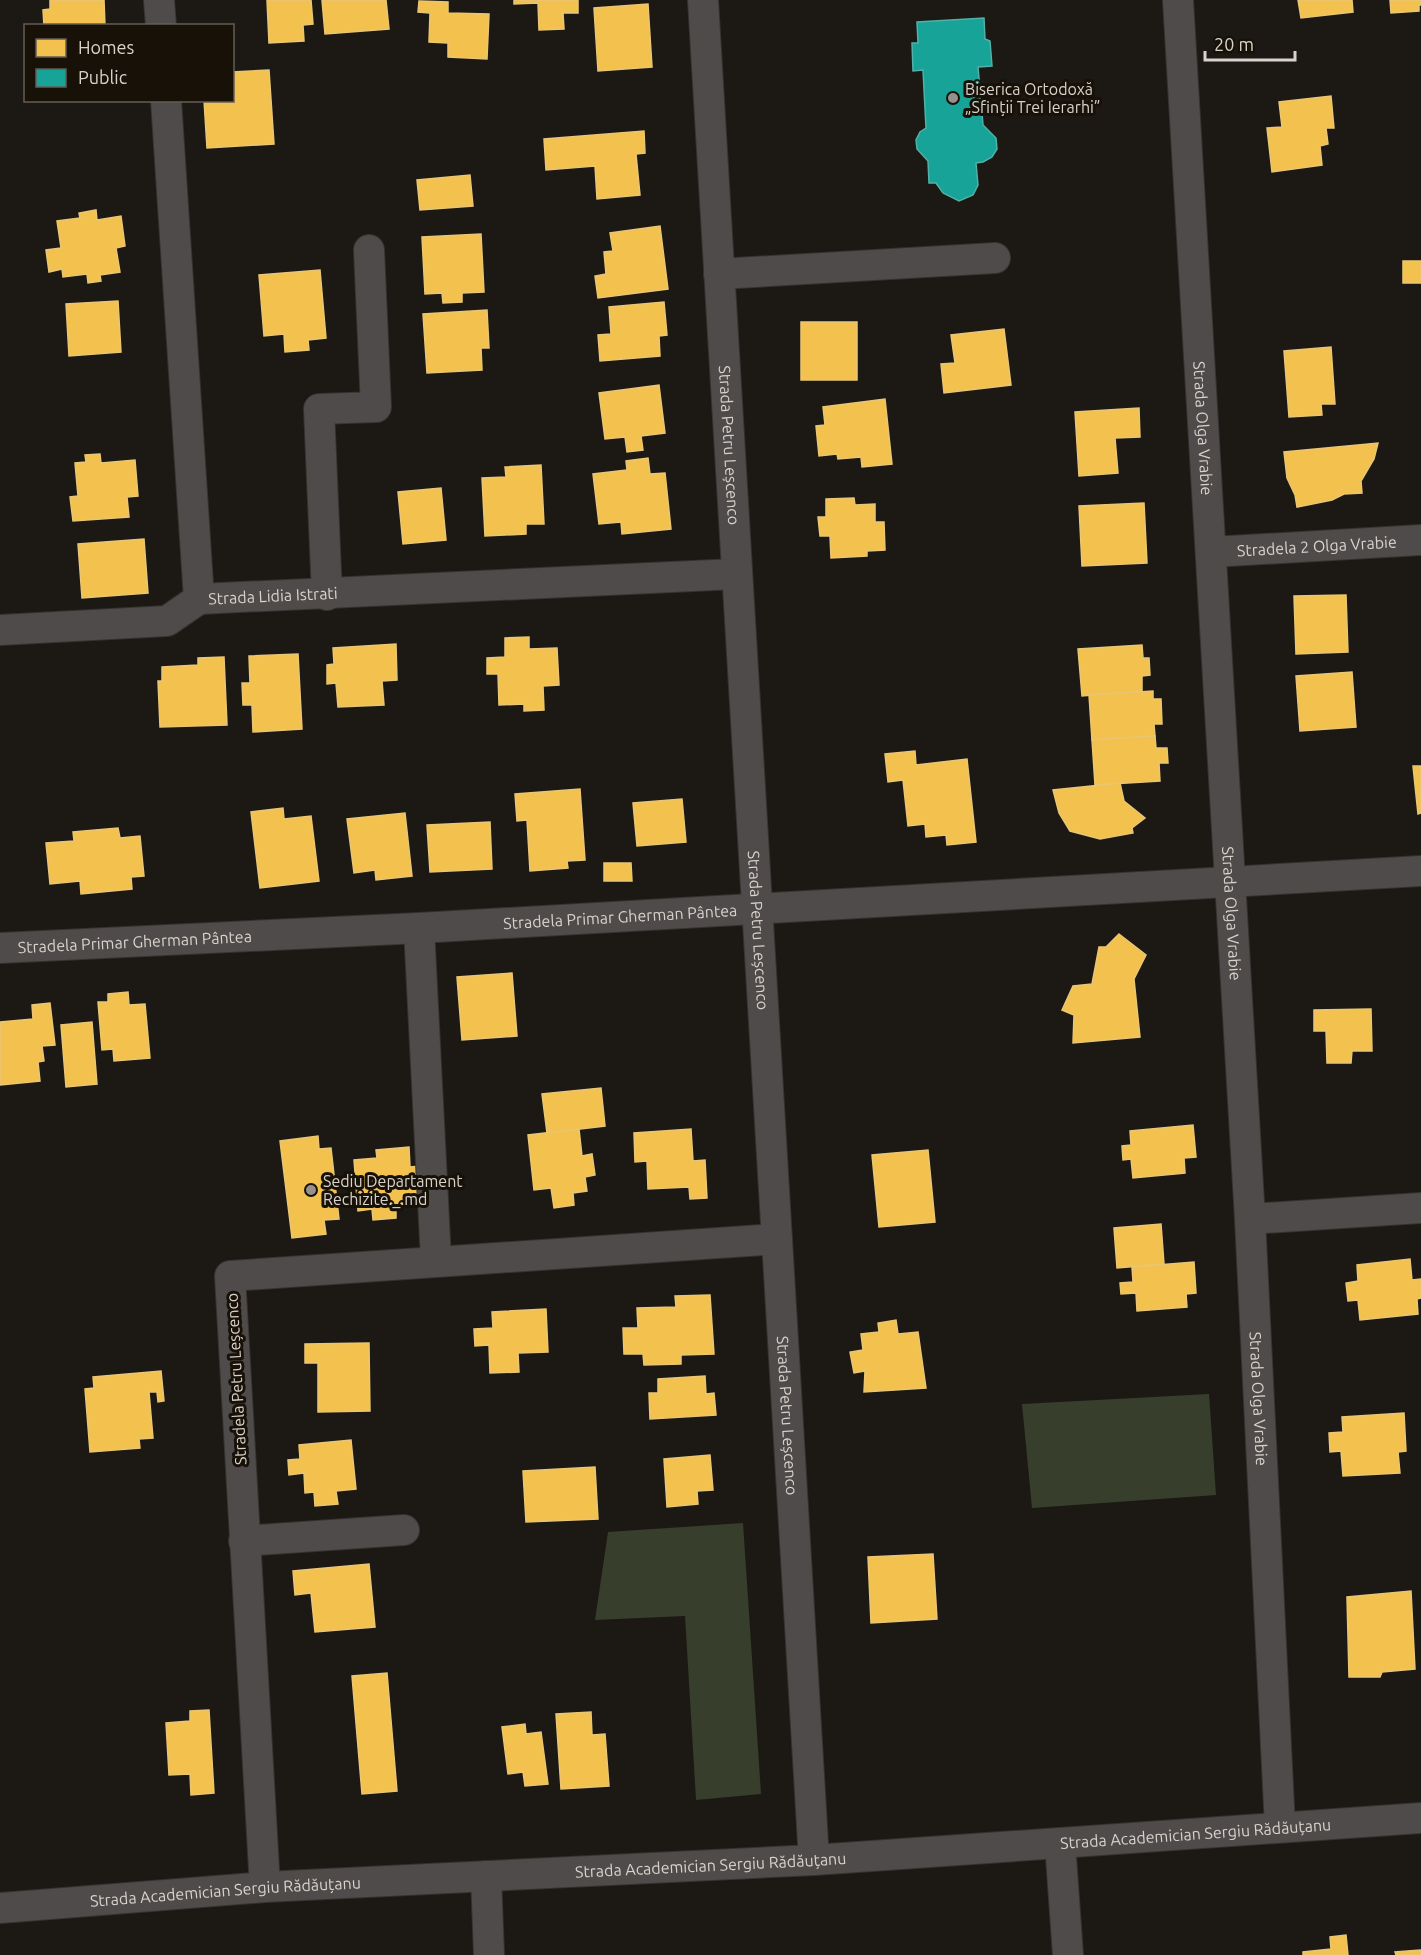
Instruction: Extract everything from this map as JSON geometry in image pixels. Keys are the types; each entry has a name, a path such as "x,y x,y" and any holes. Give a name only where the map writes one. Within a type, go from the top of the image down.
{"street":[{"path":"159,0 161,24"},
{"name":"Strada Petru Leșcenco","path":"703,0 814,1860"},
{"name":"Strada Olga Vrabie","path":"1178,0 1250,1219 1280,1827"},
{"name":"Strada Lidia Istrati","path":"166,102 199,599 327,595 736,574"},
{"path":"327,595 319,409 376,407 369,250"},
{"path":"719,274 995,258"},
{"name":"Stradela 2 Olga Vrabie","path":"1212,552 1421,540"},
{"path":"0,630 166,621 199,599"},
{"name":"Stradela Primar Gherman Pântea","path":"0,948 419,928 1421,871"},
{"path":"419,928 436,1260"},
{"path":"1250,1219 1421,1208"},
{"name":"Stradela Petru Leșcenco","path":"265,1887 230,1275 777,1239"},
{"path":"244,1541 404,1530"},
{"name":"Strada Academician Sergiu Rădăuțanu","path":"0,1908 265,1887 814,1860 1421,1818"},
{"path":"1060,1843 1068,1955"},
{"path":"486,1876 489,1955"}],"green space":[{"path":"1209,1394 1216,1495 1032,1508 1022,1404"},
{"path":"743,1523 761,1794 696,1800 685,1616 595,1620 608,1532"}],"building: Homes":[{"path":"50,0 104,0 105,24 44,24 43,10 50,9"},
{"path":"267,0 311,0 313,24 303,25 304,41 269,43"},
{"path":"322,0 386,0 389,29 325,34"},
{"path":"514,0 578,0 578,13 563,13 564,29 539,30 538,3 514,4"},
{"path":"1298,0 1352,0 1353,12 1301,18"},
{"path":"1390,0 1421,0 1421,5 1419,5 1419,11 1391,13"},
{"path":"419,1 448,2 448,13 489,14 487,59 448,57 448,43 429,42 430,13 418,12"},
{"path":"648,4 652,67 598,71 594,8"},
{"path":"269,70 274,144 207,148 204,102 234,102 234,72"},
{"path":"1331,96 1334,128 1326,128 1328,144 1320,146 1322,165 1272,172 1267,128 1282,127 1279,102"},
{"path":"644,131 645,153 636,154 640,195 597,199 595,166 546,170 544,139"},
{"path":"470,175 473,206 420,210 417,180"},
{"path":"96,210 97,220 121,216 125,246 116,248 120,272 100,275 101,281 88,283 87,274 63,277 62,269 49,272 46,250 61,248 57,221 80,218 79,213"},
{"path":"660,226 668,289 598,298 595,276 606,274 604,252 613,251 610,233"},
{"path":"481,234 484,292 462,293 462,302 443,303 442,293 425,294 422,237"},
{"path":"1403,261 1421,261 1421,283 1403,283"},
{"path":"320,270 326,338 308,340 309,350 285,352 284,334 264,336 259,275"},
{"path":"118,301 121,352 69,356 66,304"},
{"path":"664,302 667,335 659,336 660,356 600,361 598,335 611,334 609,307"},
{"path":"487,310 489,348 481,348 482,370 427,373 423,314"},
{"path":"801,322 857,322 857,380 801,380"},
{"path":"1004,329 1011,385 944,393 941,364 955,363 951,335"},
{"path":"1331,347 1335,404 1321,404 1322,415 1289,417 1284,351"},
{"path":"659,385 665,433 641,436 643,450 627,452 625,437 605,439 599,393"},
{"path":"885,399 892,464 862,467 861,457 838,459 837,454 819,456 816,426 825,425 823,407"},
{"path":"1139,408 1140,437 1115,438 1118,473 1079,476 1075,412"},
{"path":"1378,443 1374,459 1361,481 1362,493 1344,494 1332,500 1297,507 1295,495 1287,478 1284,452"},
{"path":"100,454 101,463 135,460 138,496 127,497 129,517 73,521 70,497 78,496 75,463 86,462 85,455"},
{"path":"648,458 650,474 665,473 671,529 622,534 621,522 599,524 593,474 627,470 626,461"},
{"path":"541,465 544,524 526,524 526,534 485,536 482,478 506,477 505,467"},
{"path":"441,488 446,540 403,544 398,492"},
{"path":"854,498 855,505 875,504 875,522 884,522 885,550 867,551 867,556 831,558 830,536 820,536 818,517 826,517 826,499"},
{"path":"1144,503 1147,563 1082,566 1079,506"},
{"path":"144,539 148,593 82,598 78,544"},
{"path":"1346,595 1348,652 1296,654 1294,596"},
{"path":"529,637 529,649 557,648 559,685 543,686 544,710 524,711 524,704 499,705 498,674 487,674 487,658 505,657 505,638"},
{"path":"396,644 397,680 382,681 384,705 338,707 336,683 327,684 327,665 334,664 333,648"},
{"path":"1142,645 1143,658 1149,658 1150,675 1142,676 1142,691 1082,696 1078,649"},
{"path":"298,654 302,729 253,732 252,705 243,705 242,683 250,683 249,656"},
{"path":"224,657 227,725 160,727 158,681 162,681 162,667 198,665 198,658"},
{"path":"1352,672 1356,727 1300,731 1296,676"},
{"path":"1153,691 1153,699 1161,699 1162,724 1154,724 1155,736 1092,740 1089,695"},
{"path":"1155,736 1156,748 1167,748 1168,763 1159,763 1160,781 1095,785 1092,740"},
{"path":"915,751 916,765 967,759 976,842 947,845 946,835 926,837 925,824 908,826 903,780 888,782 885,754"},
{"path":"1413,766 1421,766 1421,813 1418,814"},
{"path":"1120,783 1124,801 1145,818 1132,828 1133,833 1100,839 1070,831 1059,813 1053,790"},
{"path":"580,789 585,860 567,861 568,868 530,871 527,820 517,821 515,794"},
{"path":"682,799 686,842 637,846 633,803"},
{"path":"283,808 284,819 311,816 319,881 260,888 251,812"},
{"path":"405,813 412,876 376,880 375,870 354,873 347,819"},
{"path":"490,822 492,869 430,872 427,825"},
{"path":"118,828 120,838 140,836 144,876 131,877 132,889 81,894 80,881 50,884 46,843 74,841 73,832"},
{"path":"604,863 631,863 632,881 604,881"},
{"path":"1119,934 1146,955 1134,979 1140,1037 1073,1043 1074,1015 1062,1010 1073,986 1092,984 1099,947 1106,947"},
{"path":"512,973 517,1036 462,1040 457,977"},
{"path":"128,992 129,1005 145,1004 150,1058 114,1061 113,1049 102,1050 98,1002 108,1002 108,994"},
{"path":"50,1003 55,1045 42,1046 44,1061 38,1062 40,1081 0,1085 0,1022 33,1019 32,1005"},
{"path":"1371,1009 1372,1051 1352,1051 1351,1063 1327,1063 1326,1031 1314,1031 1314,1010"},
{"path":"92,1022 97,1084 66,1087 61,1025"},
{"path":"601,1088 605,1126 547,1133 542,1094"},
{"path":"1193,1125 1196,1157 1184,1158 1185,1173 1133,1178 1131,1159 1123,1160 1122,1146 1131,1145 1130,1131"},
{"path":"579,1129 582,1156 592,1154 595,1175 585,1177 587,1191 573,1193 574,1205 554,1208 551,1188 534,1190 528,1135"},
{"path":"691,1129 693,1161 705,1160 707,1198 690,1199 689,1187 648,1189 647,1161 635,1162 634,1133"},
{"path":"318,1136 319,1149 331,1148 339,1219 324,1220 326,1234 292,1238 280,1141"},
{"path":"409,1147 410,1167 420,1166 421,1193 410,1194 411,1206 396,1207 396,1218 373,1220 372,1209 358,1211 354,1160 377,1158 376,1150"},
{"path":"928,1150 935,1222 879,1227 872,1155"},
{"path":"1161,1224 1164,1264 1117,1268 1114,1228"},
{"path":"1410,1259 1412,1280 1421,1279 1421,1298 1417,1299 1418,1314 1360,1320 1358,1300 1348,1301 1346,1283 1358,1281 1357,1265"},
{"path":"1194,1262 1196,1293 1186,1294 1187,1307 1137,1311 1136,1293 1121,1294 1120,1283 1133,1282 1132,1267"},
{"path":"710,1295 714,1354 681,1355 681,1364 644,1365 643,1354 624,1354 623,1328 638,1328 637,1308 676,1307 675,1296"},
{"path":"546,1309 548,1352 518,1353 519,1372 490,1373 489,1345 475,1346 474,1329 493,1328 492,1312"},
{"path":"896,1320 898,1334 918,1332 926,1388 864,1392 865,1371 854,1373 850,1352 863,1350 861,1334 879,1332 878,1323"},
{"path":"369,1343 370,1411 318,1412 318,1363 305,1363 305,1344"},
{"path":"161,1371 164,1401 158,1402 157,1392 149,1392 153,1438 139,1439 140,1448 90,1452 85,1389 94,1388 93,1377"},
{"path":"705,1376 706,1394 714,1393 716,1415 650,1419 649,1393 658,1393 658,1379"},
{"path":"1404,1413 1406,1451 1398,1452 1400,1473 1343,1476 1341,1451 1330,1452 1329,1433 1343,1432 1342,1417"},
{"path":"351,1440 356,1489 336,1491 338,1504 315,1506 314,1492 305,1493 304,1473 289,1475 288,1460 300,1459 299,1445"},
{"path":"710,1455 713,1490 697,1491 698,1504 667,1507 664,1459"},
{"path":"595,1467 598,1519 526,1522 523,1471"},
{"path":"933,1554 937,1619 871,1623 868,1557"},
{"path":"369,1564 375,1627 315,1632 311,1593 295,1595 293,1571"},
{"path":"1411,1591 1415,1669 1382,1672 1380,1677 1349,1677 1347,1597"},
{"path":"387,1673 397,1791 362,1794 352,1676"},
{"path":"209,1710 214,1793 191,1795 190,1774 169,1775 166,1723 190,1721 190,1711"},
{"path":"591,1712 592,1735 605,1734 609,1786 561,1789 556,1714"},
{"path":"525,1724 526,1734 541,1732 548,1784 525,1786 523,1772 508,1774 502,1727"},
{"path":"1346,1935 1348,1955 1303,1955 1303,1952 1331,1949 1330,1937"},
{"path":"1421,1950 1421,1955 1396,1955 1395,1952"}],"building: Public":[{"name":"Biserica Ortodoxă „Sfinții Trei Ierarhi”","path":"984,18 985,39 990,41 992,66 978,67 983,125 996,138 997,149 992,157 976,163 978,185 973,195 959,201 943,193 936,183 929,183 928,161 917,149 916,140 920,132 926,128 923,70 913,71 912,43 918,43 917,22"}],"place":[{"name":"Biserica Ortodoxă „Sfinții Trei Ierarhi”","path":"953,98"},
{"name":"Sediu Departament Rechizite._.md","path":"311,1190"}]}
